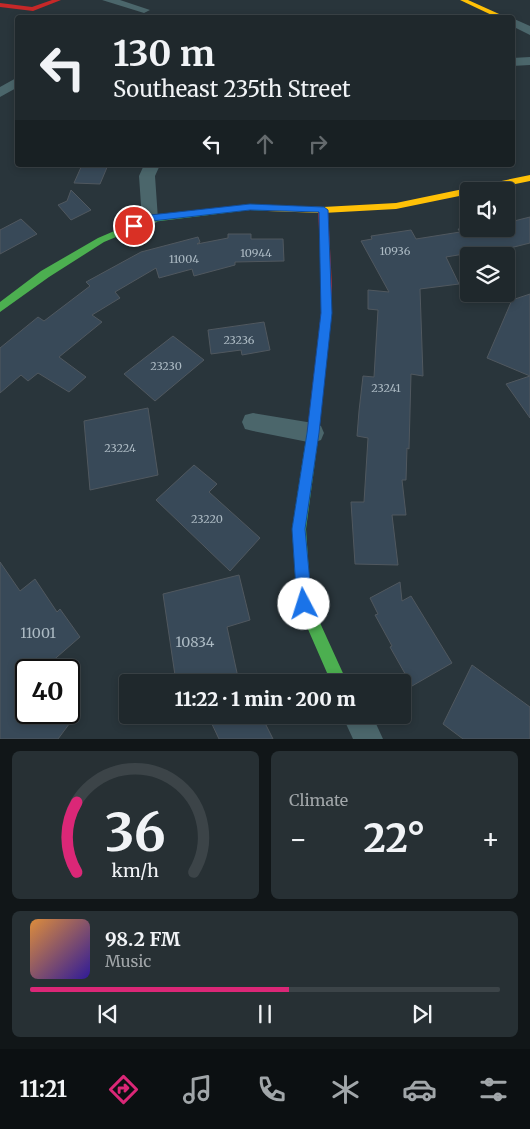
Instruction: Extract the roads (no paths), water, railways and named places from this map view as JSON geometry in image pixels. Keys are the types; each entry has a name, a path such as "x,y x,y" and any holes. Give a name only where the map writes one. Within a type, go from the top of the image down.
{"street":[{"path":"0,5 32,9 58,0"},
{"path":"108,0 144,10"},
{"path":"463,0 498,15"},
{"path":"515,23 530,31"},
{"path":"515,62 530,61"},
{"path":"0,93 15,83"},
{"path":"150,218 146,176 151,167"},
{"path":"0,308 46,274 101,240 150,218 250,207 324,210 396,206 530,178"},
{"path":"324,210 326,313 313,433 299,529 304,604 335,674"},
{"path":"253,422 313,433"},
{"path":"361,724 369,739"}]}
